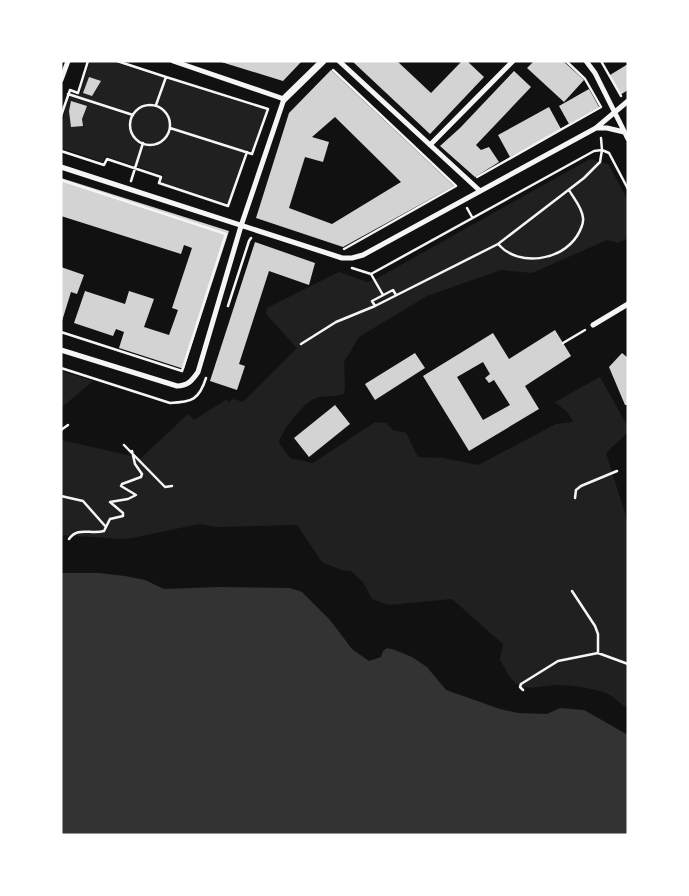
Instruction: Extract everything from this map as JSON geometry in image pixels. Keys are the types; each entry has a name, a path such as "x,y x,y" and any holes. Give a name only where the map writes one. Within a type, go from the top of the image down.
{"street":[{"path":"61,80 68,61"},
{"path":"173,61 284,99"},
{"path":"61,350 176,386 182,386 191,381 198,372 242,226 284,99 323,61"},
{"path":"339,61 479,190"},
{"path":"430,146 514,61"},
{"path":"586,61 595,73 628,139"},
{"path":"61,167 342,258 352,258 363,255 479,190 596,128 628,101"},
{"path":"596,128 607,128 624,132"},
{"path":"593,325 628,304"}],"path":[{"path":"61,116 70,90 78,93 88,61"},
{"path":"117,61 268,109 252,154 170,128"},
{"path":"471,175 474,178 601,108 585,79 566,61"},
{"path":"601,61 620,96 628,91"},
{"path":"333,70 456,186 343,250"},
{"path":"156,106 166,77"},
{"path":"68,94 133,115"},
{"path":"156,106 166,112 170,128 168,134 160,142 149,145 138,140 130,126 133,115 140,107 156,106"},
{"path":"301,344 336,322 376,306 498,244 584,178 600,162 601,138"},
{"path":"124,201 143,143"},
{"path":"61,151 104,166 107,159 135,168 161,177 159,183 228,206 247,152"},
{"path":"61,180 226,234 182,371 61,332"},
{"path":"498,244 505,251 523,258 544,258 562,250 573,242 581,230 583,219 579,206 568,190"},
{"path":"371,274 383,295"},
{"path":"376,306 372,301 393,290 396,295"},
{"path":"563,343 593,325"},
{"path":"61,368 170,402 194,399 199,395 204,383"},
{"path":"61,430 68,425"},
{"path":"124,445 132,451 165,488 172,486"},
{"path":"70,539 75,533 80,531 104,531 110,519 124,516 110,502 128,499 136,495 121,486 141,477 142,474 134,464 132,451"},
{"path":"575,498 576,490 581,486 617,471"},
{"path":"61,496 83,501 106,527"},
{"path":"572,591 595,626 598,634 598,653"},
{"path":"523,690 520,687 521,684 558,661 598,653 628,664"}],"shaded area":[{"path":"90,61 110,61 266,110 252,151 246,149 228,204 161,182 163,175 105,156 103,162 61,148 61,124 70,95 71,93 80,95"},
{"path":"590,159 608,164 628,200 628,238 618,243 607,240 532,273 501,270 427,296 359,337 344,362 344,394 319,397 305,405 288,425 279,443 290,458 313,463 375,422 386,423 393,430 406,433 418,457 443,458 478,465 556,424 573,422 568,413 555,402 600,377 628,427 628,432 606,453 628,523 628,708 609,694 588,688 556,685 527,688 518,685 510,677 500,660 503,644 452,599 389,605 372,599 363,582 351,571 341,570 322,562 297,525 217,527 199,524 123,539 61,535 61,440 141,458 188,414 194,420 227,399 228,402 234,399 243,402 297,348 266,314 267,308 339,272 367,282 374,280"},
{"path":"61,371 93,381 61,408"},
{"path":"61,573 99,573 125,576 145,580 164,589 217,587 290,588 302,592 330,620 352,649 369,661 381,657 383,651 387,648 395,650 412,657 427,667 446,690 500,709 518,713 547,714 560,708 584,710 628,735 628,835 61,835"}],"building":[{"path":"218,61 302,61 283,81"},
{"path":"352,61 397,61 431,93 462,61 467,61 484,77 430,134"},
{"path":"534,61 563,61 584,80 564,102 527,68"},
{"path":"628,64 628,90 620,95 610,75"},
{"path":"331,70 454,186 343,247 256,218 289,113","holes":["335,117 401,182 332,224 289,208 305,157 323,162 329,142 312,137"]},
{"path":"514,71 531,87 476,145 481,150 489,147 499,162 475,177 440,146 460,128"},
{"path":"89,77 101,81 92,96 83,93"},
{"path":"589,89 599,107 569,124 559,106"},
{"path":"71,101 87,106 82,119 83,126 71,127 69,111"},
{"path":"549,107 561,129 510,157 498,135"},
{"path":"61,178 229,231 184,369 119,348 124,332 116,329 113,336 74,323 85,291 125,304 129,291 154,299 144,327 169,335 178,310 172,308 192,248 184,245 181,254 61,216"},
{"path":"255,242 315,263 309,285 269,271 239,364 245,366 237,390 210,381"},
{"path":"61,267 84,275 77,294 71,292 62,321"},
{"path":"555,330 571,356 525,386 539,409 469,451 423,376 493,333 509,359","holes":["483,362 490,374 485,378 489,383 494,380 510,405 483,420 457,377"]},
{"path":"415,353 425,368 375,400 365,384"},
{"path":"622,353 628,358 628,405 625,405 609,367"},
{"path":"335,405 350,424 309,457 294,438"}]}
